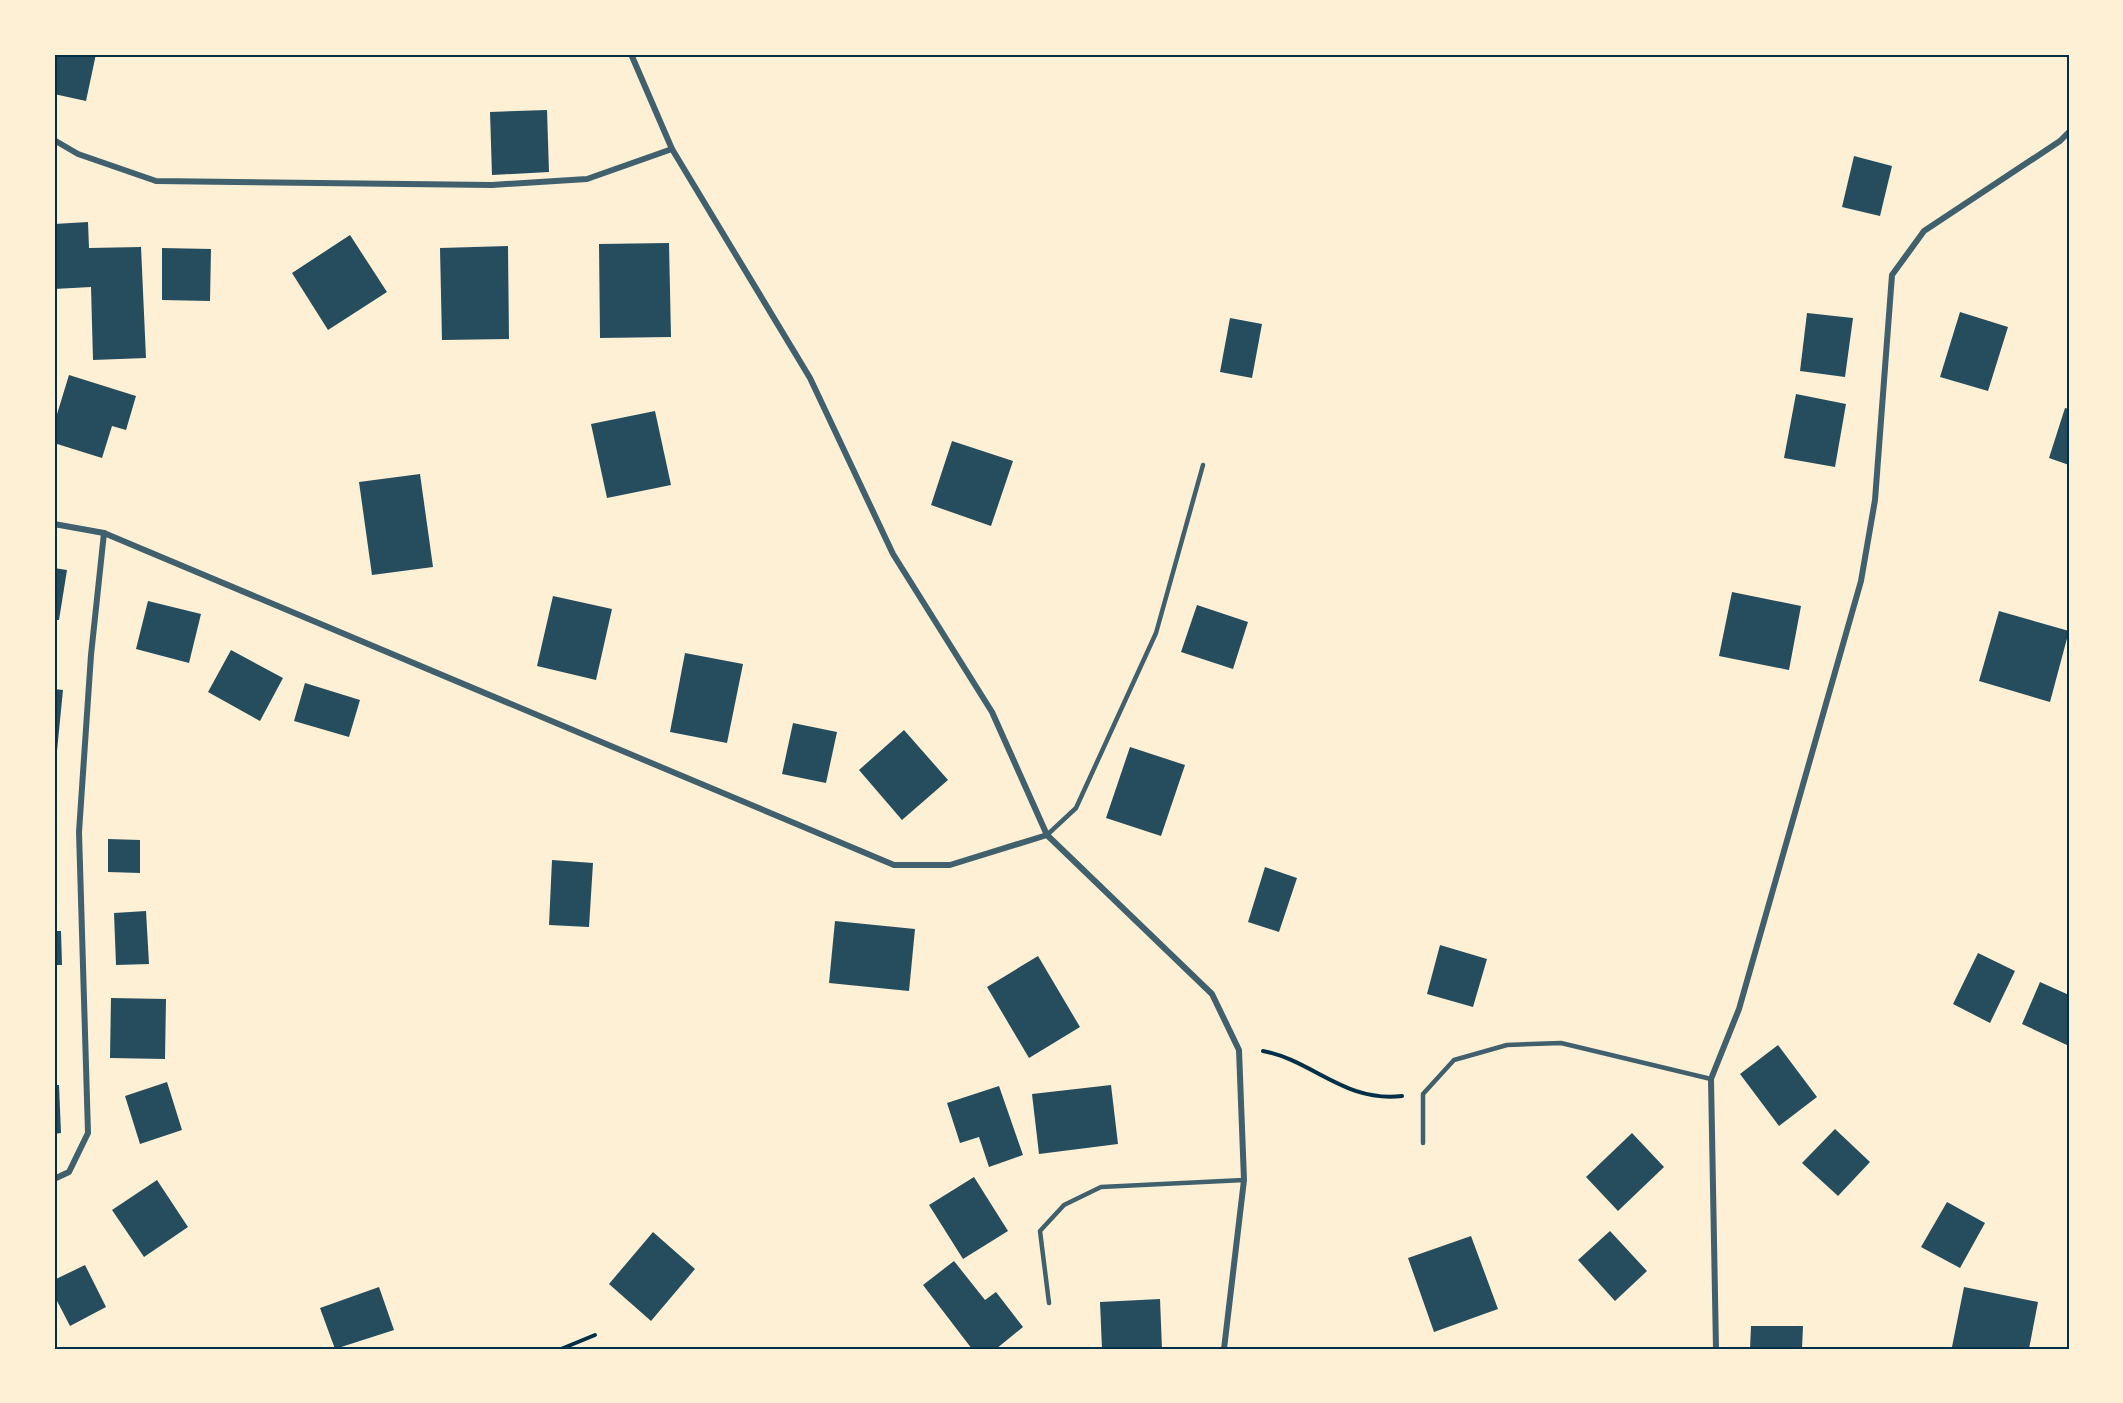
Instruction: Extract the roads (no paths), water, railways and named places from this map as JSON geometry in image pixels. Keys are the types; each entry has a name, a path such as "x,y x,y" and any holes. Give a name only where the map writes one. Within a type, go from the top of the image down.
{"street":[{"path":"631,54 672,149 810,378 893,554 992,712 1047,835 1212,994 1239,1050 1244,1180 1224,1349"},
{"path":"1716,1349 1711,1079 1739,1009 1861,581 1875,500 1892,275 1924,231 2061,141 2069,132"},
{"path":"54,140 78,154 156,181 492,185 587,179 672,149"},
{"path":"54,524 104,533 894,865 950,865 1047,835"},
{"path":"54,1179 69,1172 88,1133 79,832 91,655 104,533"}],"lane":[{"path":"1047,835 1076,808 1156,633 1203,465"},
{"path":"1423,1143 1424,1094 1454,1060 1518,1044 1561,1043 1711,1079"},
{"path":"1049,1303 1040,1231 1064,1206 1101,1187 1244,1180"}]}
